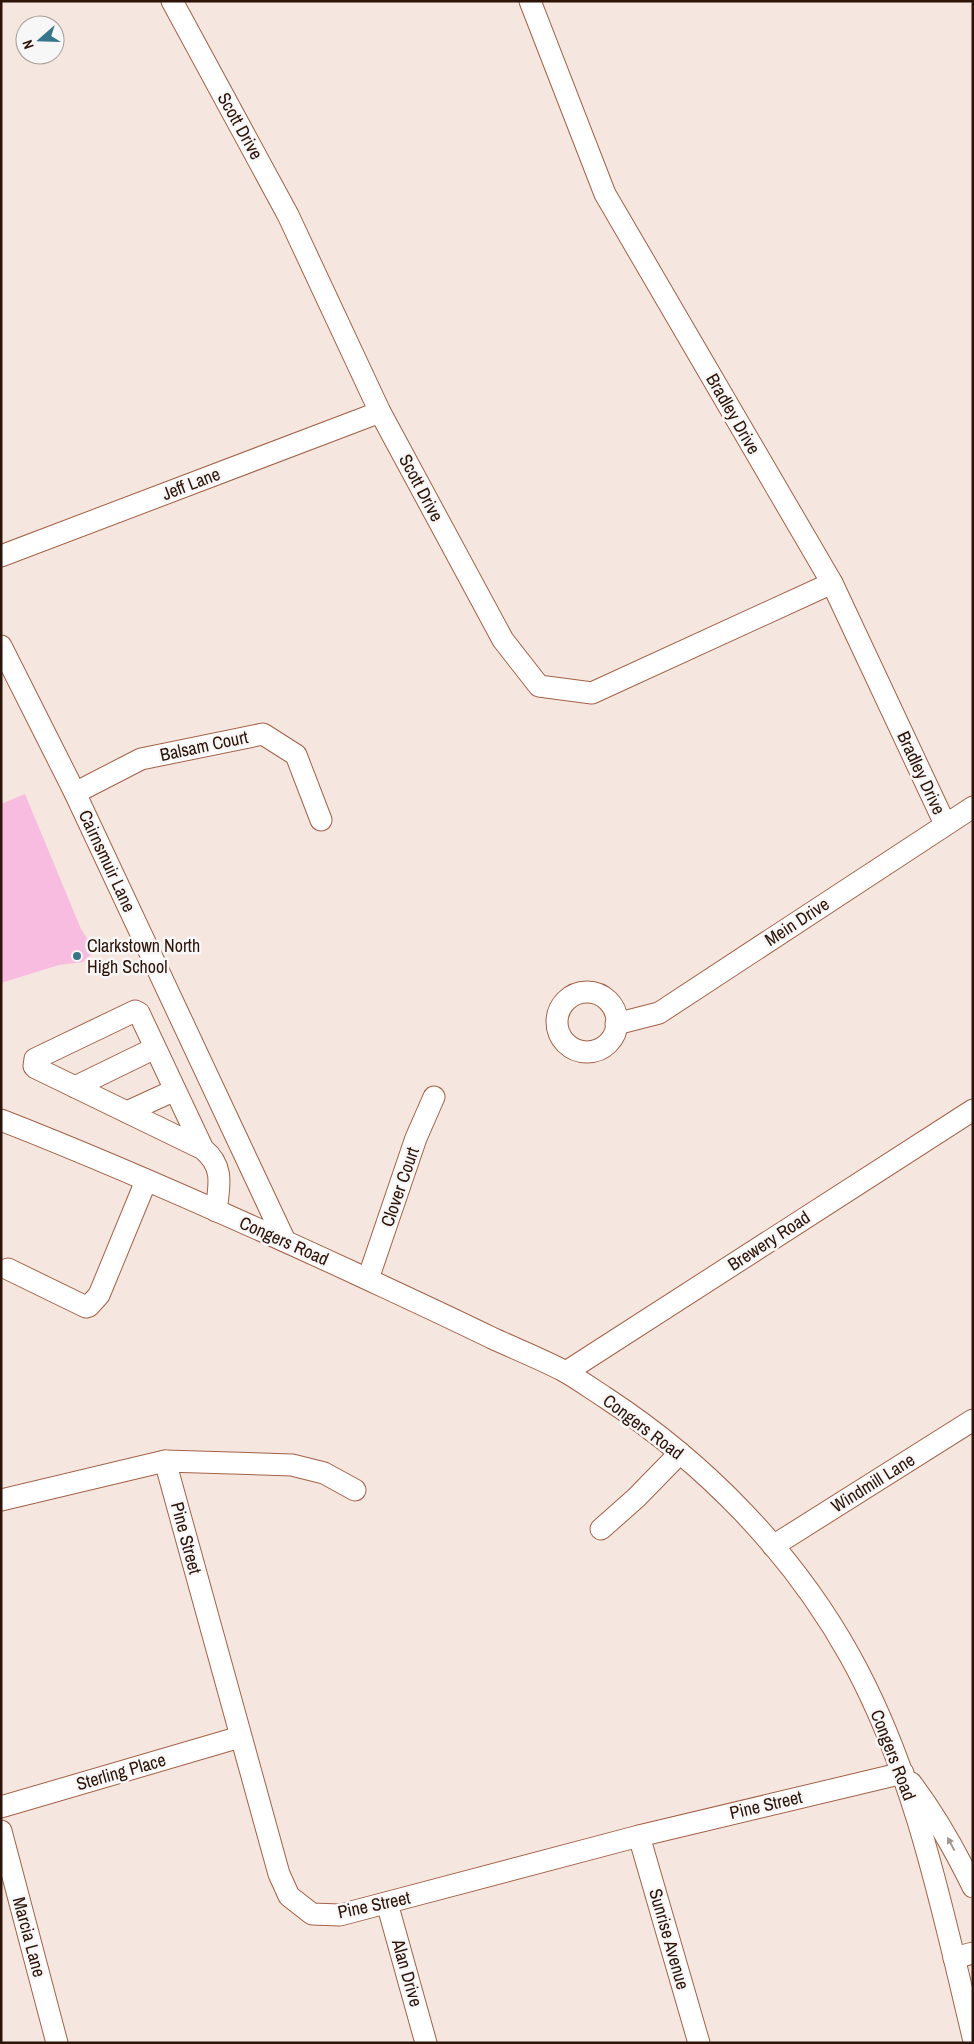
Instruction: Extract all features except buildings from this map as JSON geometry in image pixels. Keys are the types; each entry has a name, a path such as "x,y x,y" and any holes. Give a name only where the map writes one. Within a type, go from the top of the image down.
{"street":[{"name":"Scott Drive","path":"172,1 288,215 380,412 503,640 539,686 592,693 832,583"},
{"name":"Bradley Drive","path":"530,1 605,194 832,583 945,824"},
{"name":"Jeff Lane","path":"1,556 380,412"},
{"name":"Cairnsmuir Lane","path":"1,646 75,793 285,1241"},
{"name":"Balsam Court","path":"75,793 141,759 264,734 296,755 321,820"},
{"name":"Mein Drive","path":"616,1024 659,1013 973,807"},
{"path":"203,1148 139,1013 135,1011 35,1059 34,1066 36,1068 203,1148 212,1156 220,1176 216,1211"},
{"path":"75,1087 155,1048"},
{"path":"127,1112 175,1090"},
{"name":"Clover Court","path":"368,1279 416,1138 434,1097"},
{"name":"Brewery Road","path":"566,1372 973,1110"},
{"name":"Congers Road","path":"1,1120 146,1180 285,1241 566,1372 624,1410 680,1452 730,1499 773,1546 814,1598 850,1657 877,1712 903,1773 963,1955 973,2036"},
{"path":"8,1269 86,1307 88,1306 99,1295 146,1180"},
{"name":"Windmill Lane","path":"773,1546 973,1420"},
{"path":"601,1530 636,1498 680,1452"},
{"path":"1,1500 165,1461 292,1464 324,1473 354,1490"},
{"name":"Pine Street","path":"165,1461 279,1874 289,1896 312,1914 340,1915 639,1836 903,1773"},
{"name":"Sterling Place","path":"1,1807 240,1737"},
{"path":"903,1773 928,1805 950,1841 973,1887"},
{"name":"Marcia Lane","path":"1,1831 57,2043"},
{"name":"Sunrise Avenue","path":"639,1836 699,2043"},
{"name":"Alan Drive","path":"387,1903 426,2043"}],"shaded area":[{"path":"25,794 81,929 95,951 83,962 59,965 1,983 1,804"}],"place":[{"name":"Clarkstown North High School","path":"77,956"}]}
